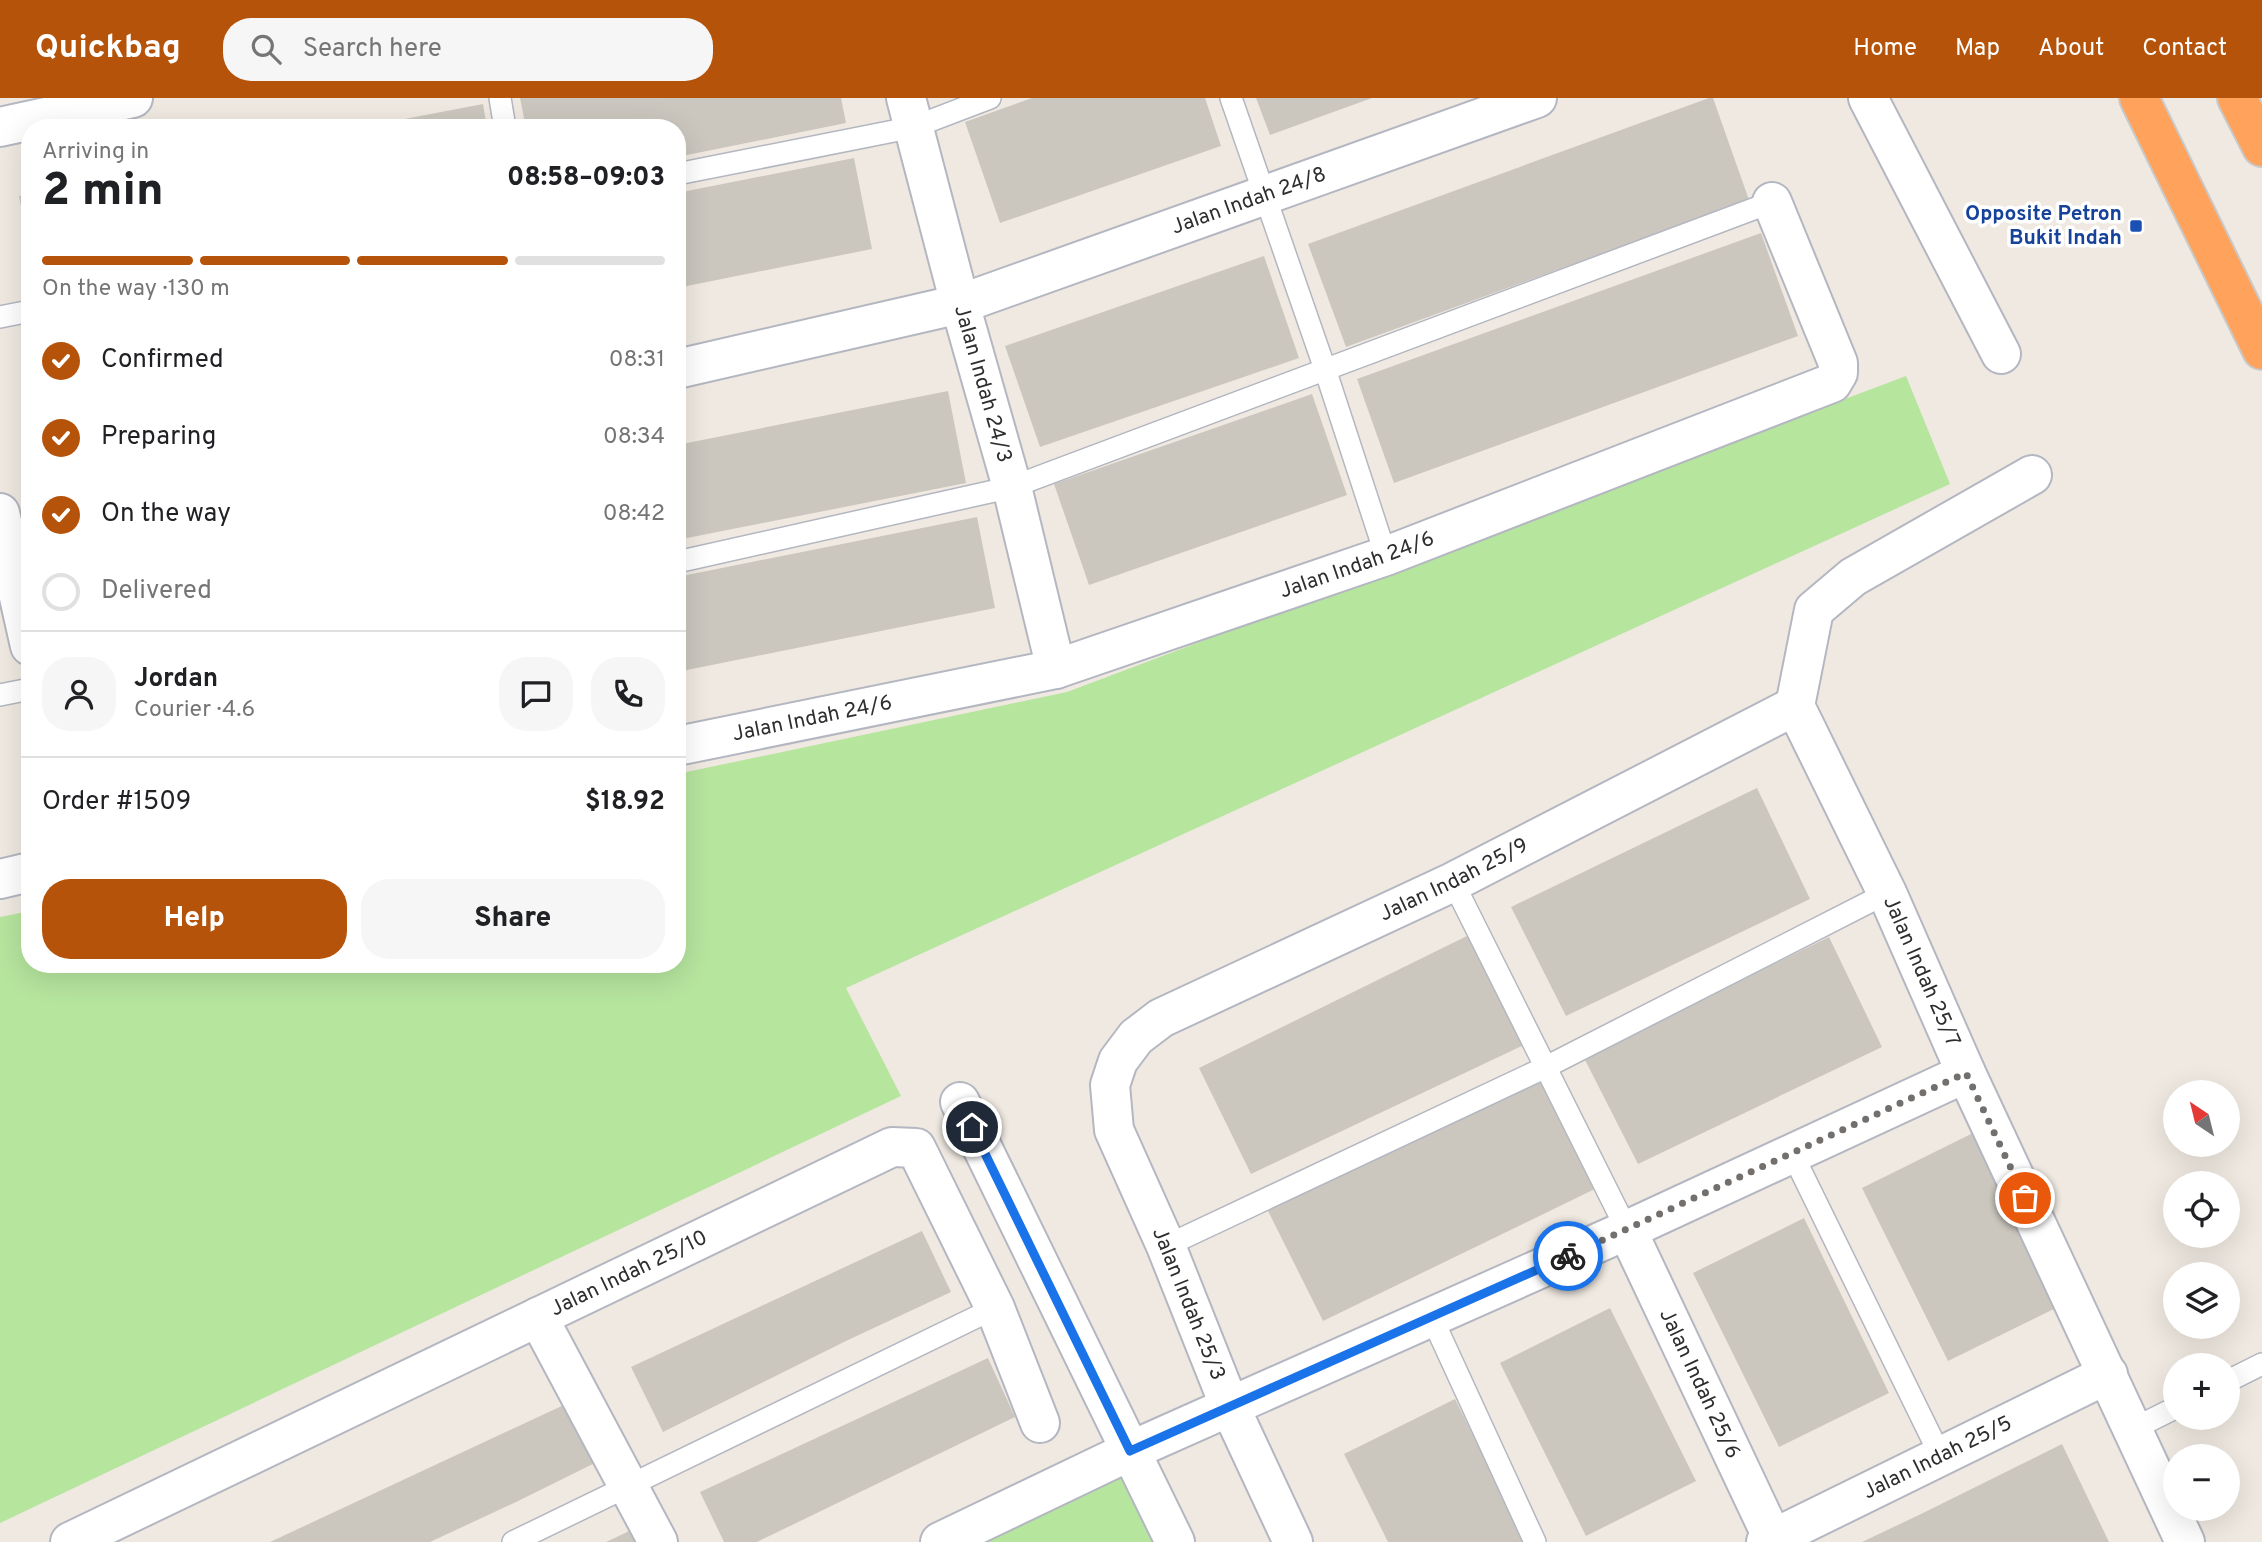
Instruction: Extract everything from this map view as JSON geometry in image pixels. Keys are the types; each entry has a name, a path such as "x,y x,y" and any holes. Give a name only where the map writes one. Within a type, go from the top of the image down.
{"highway":[{"path":"2139,98 2262,350"},
{"path":"2237,98 2262,147"}],"street":[{"path":"37,119 133,98"},
{"name":"Jalan Indah 24/8","path":"686,367 960,304 1537,98"},
{"path":"1868,98 2001,354"},
{"name":"Jalan Indah 24/3","path":"910,112 960,304 1012,487 1056,669"},
{"path":"0,127 21,122"},
{"name":"Jalan Indah 24/6","path":"686,744 1056,669 1386,556 1832,383 1838,373 1838,363 1772,202"},
{"path":"1795,706 1814,610 1853,577 2032,475"},
{"path":"21,504 0,510 21,605"},
{"name":"Jalan Indah 25/9","path":"1118,1060 1136,1037 1161,1018 1452,881 1795,706"},
{"name":"Jalan Indah 25/7","path":"1795,706 1886,893 2182,1541"},
{"path":"0,879 21,874"},
{"name":"Jalan Indah 25/3","path":"1118,1060 1110,1085 1114,1130 1166,1246 1230,1407 1293,1542"},
{"path":"940,1542 1130,1451 1627,1230 1966,1073"},
{"path":"960,1102 1175,1542"},
{"name":"Jalan Indah 25/10","path":"77,1540 892,1147 916,1148 995,1308 1040,1423"},
{"name":"Jalan Indah 25/6","path":"1627,1230 1771,1541"},
{"path":"538,1317 658,1542"},
{"name":"Jalan Indah 25/5","path":"1771,1541 2108,1374"}],"lane":[{"path":"500,98 504,119"},
{"path":"686,172 910,112 990,98"},
{"path":"1231,98 1325,369 1386,556"},
{"path":"686,560 1012,487 1772,202"},
{"path":"0,317 21,313"},
{"path":"0,695 21,691"},
{"path":"1452,881 1627,1230"},
{"path":"1166,1246 1546,1067 1886,893"},
{"path":"1792,1153 1941,1457"},
{"path":"513,1542 995,1308"},
{"path":"1432,1318 1535,1542"},
{"path":"2240,1375 2262,1364"},
{"path":"2133,1429 2163,1414"}],"green space":[{"path":"1906,376 1950,484 846,988 901,1096 0,1523 0,917 21,913 21,973 686,973 686,772 1067,692"},
{"path":"1130,1451 1175,1542 940,1542"}],"building":[{"path":"520,98 841,98 846,123 686,155 686,119 524,119"},
{"path":"1032,98 1205,98 1221,146 1000,223 965,122"},
{"path":"1256,98 1372,98 1270,135"},
{"path":"1713,98 1749,200 1346,347 1308,244"},
{"path":"483,104 486,119 405,119"},
{"path":"854,158 872,249 686,286 686,191"},
{"path":"1761,233 1798,336 1394,483 1357,379"},
{"path":"1264,256 1299,358 1040,447 1005,346"},
{"path":"948,391 966,483 686,538 686,443"},
{"path":"1312,394 1347,495 1089,585 1054,484"},
{"path":"977,517 995,608 686,670 686,575"},
{"path":"1757,788 1810,899 1566,1016 1511,907"},
{"path":"1475,932 1528,1043 1251,1174 1199,1068"},
{"path":"1829,937 1882,1047 1638,1164 1583,1056"},
{"path":"1545,1077 1599,1187 1323,1321 1267,1209"},
{"path":"1973,1133 2058,1307 1948,1361 1862,1188"},
{"path":"1804,1218 1889,1393 1779,1447 1693,1273"},
{"path":"922,1231 951,1292 663,1432 631,1367"},
{"path":"1610,1308 1696,1481 1586,1536 1500,1363"},
{"path":"988,1358 1015,1417 757,1542 724,1542 700,1492"},
{"path":"581,1397 609,1456 514,1503 430,1542 270,1542"},
{"path":"1455,1399 1526,1542 1388,1542 1344,1454"},
{"path":"2062,1444 2109,1542 1862,1542 1921,1514"},
{"path":"642,1525 650,1542 606,1542"}],"way so far":[{"path":"1568,1256 1966,1073 2025,1198"}],"place":[{"name":"Opposite Petron Bukit Indah","path":"2136,226"}],"route":[{"path":"972,1127 1130,1451 1568,1256"}]}
